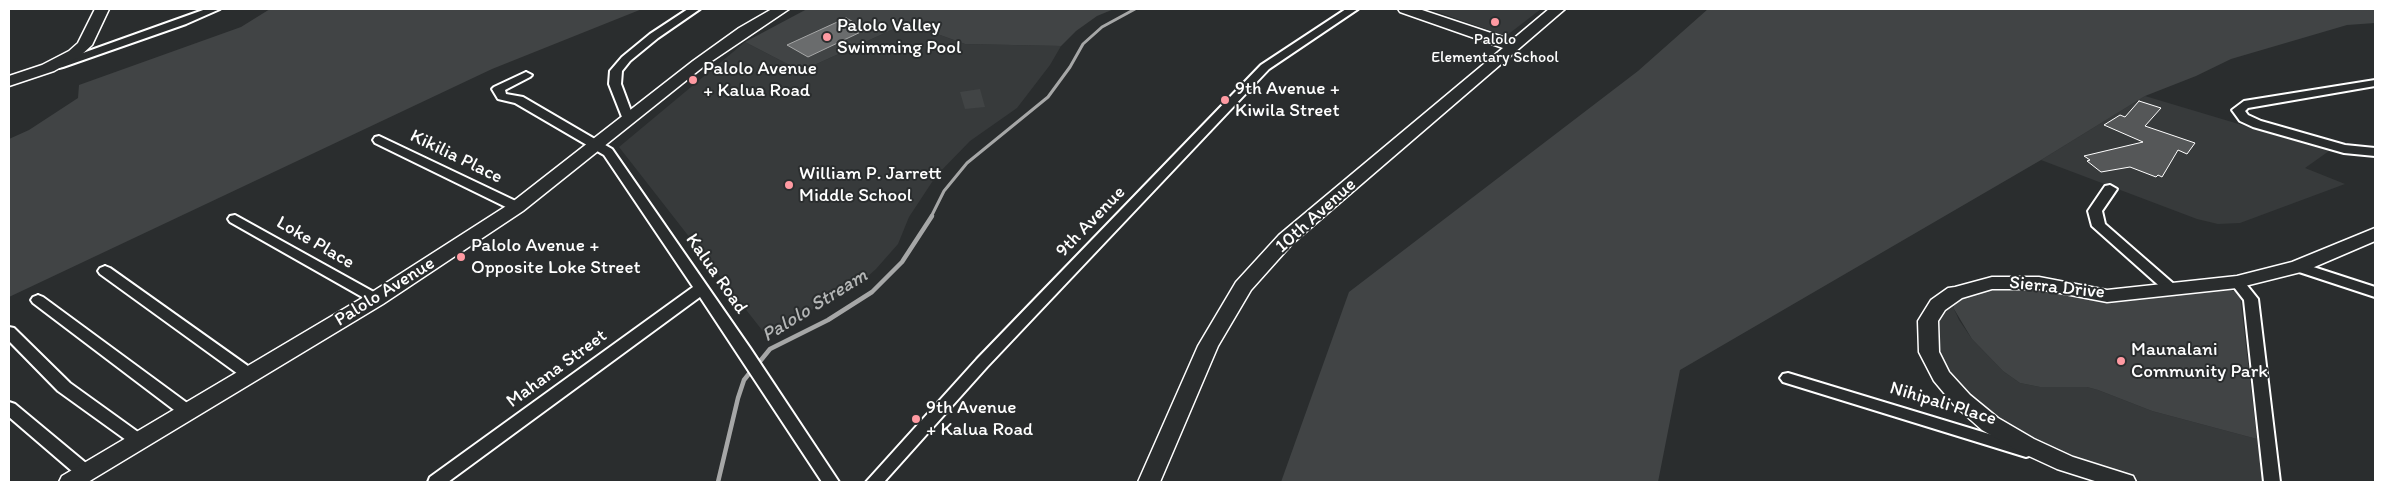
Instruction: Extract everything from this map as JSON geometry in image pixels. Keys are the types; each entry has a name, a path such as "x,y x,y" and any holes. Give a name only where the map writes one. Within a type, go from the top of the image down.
{"street":[{"path":"48,68 80,49 102,9"},
{"path":"9,81 215,9"},
{"path":"628,120 615,84 616,71 626,59 654,36 694,9"},
{"name":"Palolo Avenue","path":"70,482 376,299 517,207 732,39 782,9"},
{"name":"9th Avenue","path":"874,482 982,363 1265,67 1353,9"},
{"path":"1405,9 1513,46"},
{"name":"10th Avenue","path":"1149,482 1208,346 1243,286 1286,239 1558,9"},
{"name":"Kalua Road","path":"526,75 498,89 502,96 519,100 608,152 745,352 831,482"},
{"path":"2375,83 2244,106 2238,110 2244,118 2257,124 2344,149 2375,152"},
{"name":"Kikilia Place","path":"379,140 517,207"},
{"path":"2110,189 2095,211 2099,226 2170,288"},
{"name":"Loke Place","path":"235,219 376,299"},
{"name":"Sierra Drive","path":"2125,482 2086,470 2026,445 1990,424 1962,400 1950,388 1934,364 1927,341 1928,321 1938,305 1955,293 1992,282 2039,283 2107,296 2237,282 2298,267 2375,234"},
{"path":"2298,267 2375,292"},
{"path":"105,271 250,375"},
{"path":"2237,282 2251,299 2272,482"},
{"name":"Mahana Street","path":"436,482 701,289"},
{"path":"38,300 188,412"},
{"path":"9,332 64,387 139,441"},
{"name":"Nihipali Place","path":"1788,378 2086,470"},
{"path":"9,408 86,472"}],"shaded area":[{"path":"270,9 642,9 492,69 9,297 9,139 29,130 78,98 79,85 241,27"},
{"path":"807,9 1114,9 1097,16 1076,31 1061,46 965,44 907,23 801,71 745,42"},
{"name":"Palolo Elementary School","path":"1429,9 1541,9 1506,36"},
{"path":"1708,9 2375,9 2375,23 2347,25 2231,59 2196,76 2145,96 2041,160 1680,370 1658,482 1281,482 1349,292 1638,71"},
{"name":"Palolo Valley Swimming Pool","path":"846,18 867,29 808,57 787,45"},
{"name":"William P. Jarrett Middle School","path":"907,23 965,44 1061,46 1050,65 1017,108 970,141 936,176 909,217 898,244 876,269 856,287 765,334 619,147 745,42 801,71"},
{"path":"980,89 985,107 965,109 960,92"},
{"path":"2145,96 2329,151 2305,168 2345,184 2240,223 2218,224 2197,219 2041,160"},
{"name":"Maunalani Community Park","path":"2008,288 2036,290 2111,302 2226,289 2238,292 2240,295 2257,439 2152,411 2087,387 2040,387 2020,383 2003,371 1972,339 1954,309 1954,302 1963,297 1983,291"},
{"path":"1954,302 1954,309 1959,320 1972,339 2003,371 2020,383 2040,387 2087,387 2152,411 2257,439 2263,482 2144,482 2067,457 2015,434 1953,382 1937,351 1937,323 1946,308"}],"building":[{"path":"2139,101 2161,108 2145,126 2195,143 2187,154 2178,150 2162,177 2158,175 2156,177 2130,167 2101,172 2087,161 2090,160 2084,156 2143,142 2104,125 2120,115 2125,117"}],"waterway":[{"name":"Palolo Stream","path":"931,217 944,191 967,163 1048,97 1070,67 1083,44 1102,27 1135,9"},
{"name":"Palolo Stream","path":"757,365 770,349 828,320 872,292 902,262 932,216"},
{"name":"Palolo Stream","path":"718,482 738,398 744,380 752,370"}],"place":[{"name":"Palolo Elementary School","path":"1495,22"},
{"name":"Palolo Valley Swimming Pool","path":"827,37"},
{"name":"Palolo Avenue + Kalua Road","path":"693,80"},
{"name":"9th Avenue + Kiwila Street","path":"1225,100"},
{"name":"William P. Jarrett Middle School","path":"789,185"},
{"name":"Palolo Avenue + Opposite Loke Street","path":"461,257"},
{"name":"Maunalani Community Park","path":"2121,361"},
{"name":"9th Avenue + Kalua Road","path":"916,419"}]}
